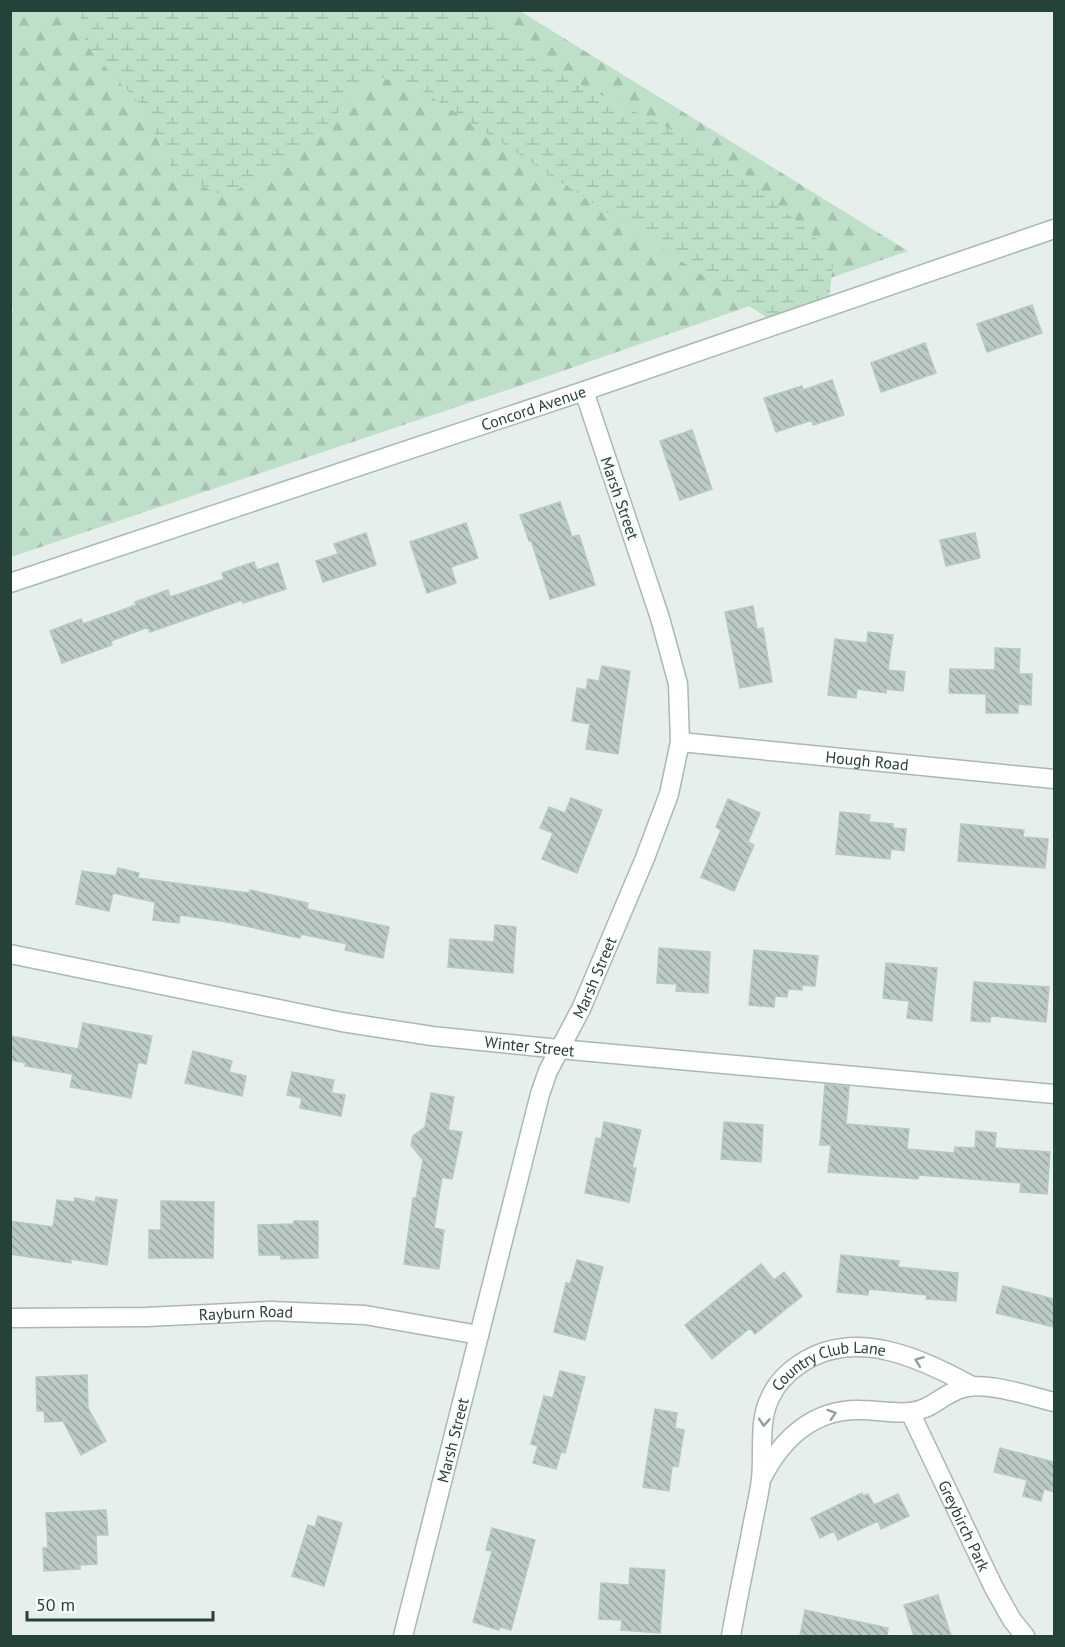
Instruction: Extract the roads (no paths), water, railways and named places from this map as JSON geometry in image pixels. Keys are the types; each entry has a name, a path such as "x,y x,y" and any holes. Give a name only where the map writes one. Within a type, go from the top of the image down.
{"street":[{"name":"Concord Avenue","path":"10,583 584,391 1054,229"},
{"name":"Marsh Street","path":"403,1636 540,1094 548,1071 581,1009 645,858 669,794 680,742 678,684 660,618 584,391"},
{"name":"Hough Road","path":"680,742 1054,779"},
{"name":"Winter Street","path":"10,954 342,1022 432,1036 1054,1094"},
{"name":"Rayburn Road","path":"10,1318 146,1317 271,1311 365,1315 479,1335"},
{"name":"Country Club Lane","path":"731,1636 761,1480 765,1412 780,1382 793,1369 829,1350 870,1347 917,1359 972,1386"},
{"name":"Country Club Lane","path":"761,1480 772,1460 787,1441 802,1428 838,1411 910,1412 925,1409 958,1389 972,1386 1054,1402"},
{"name":"Greybirch Park","path":"910,1412 994,1588 1012,1620 1025,1636"}]}
